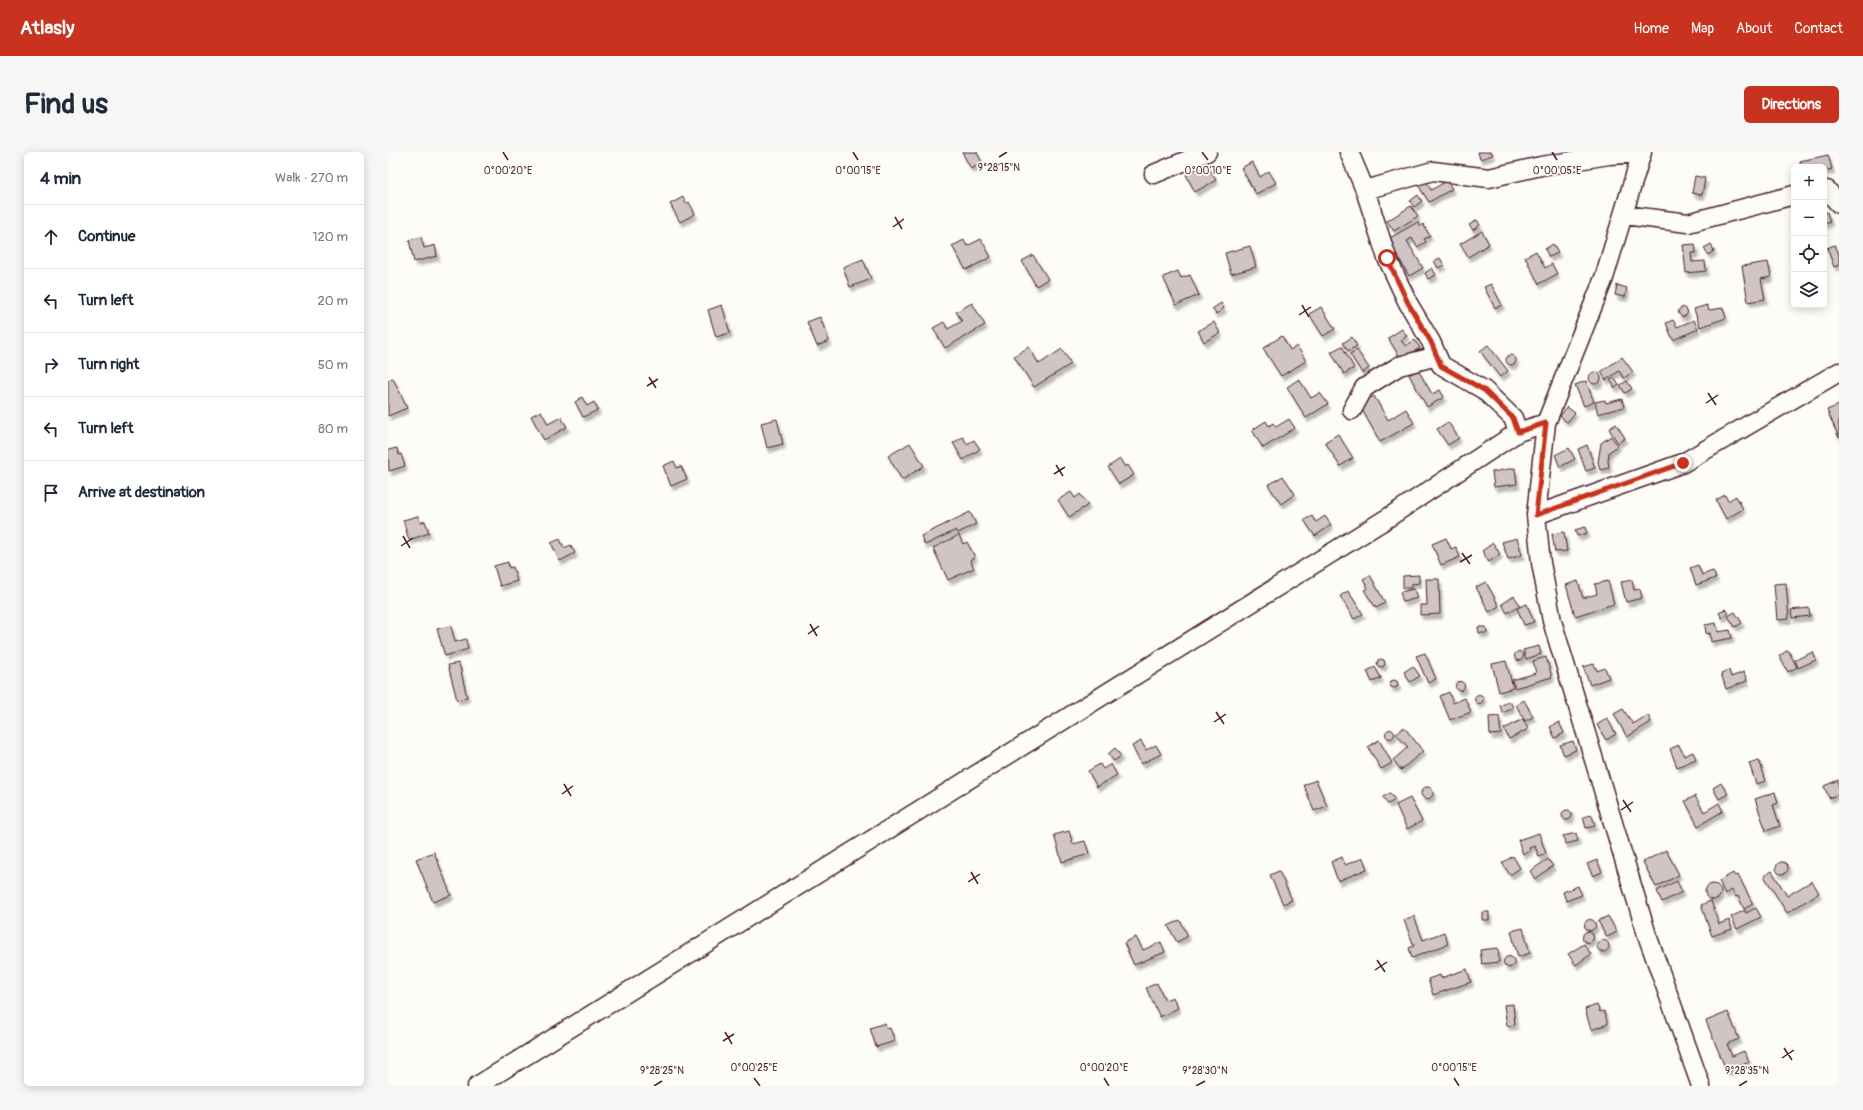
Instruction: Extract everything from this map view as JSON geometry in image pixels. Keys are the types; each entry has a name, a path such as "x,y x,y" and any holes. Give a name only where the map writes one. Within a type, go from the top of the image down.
{"street":[{"path":"1154,174 1207,152"},
{"path":"1349,152 1365,190 1387,258 1408,303 1431,342 1441,366 1484,390 1513,418 1518,432"},
{"path":"1365,190 1433,171 1489,178 1541,166 1609,155 1642,153 1604,278 1546,423 1536,515 1541,563 1552,621 1647,935 1701,1086"},
{"path":"1827,190 1839,204"},
{"path":"1624,215 1688,223 1791,197"},
{"path":"1352,410 1364,388 1399,366 1437,356"},
{"path":"1536,515 1683,463 1839,372"},
{"path":"477,1086 1386,519 1518,432 1546,423"}],"building":[{"path":"962,152 977,152 982,163 971,169"},
{"path":"1478,152 1492,152 1493,155 1480,159"},
{"path":"1828,155 1832,169 1827,170 1827,164 1800,164 1800,161"},
{"path":"1252,162 1260,177 1269,171 1276,183 1256,194 1241,168"},
{"path":"1206,163 1216,180 1195,192 1186,175"},
{"path":"1695,176 1705,178 1702,195 1692,193"},
{"path":"1426,181 1431,190 1447,181 1452,189 1429,202 1418,185"},
{"path":"1418,195 1422,201 1414,207 1410,201"},
{"path":"683,197 686,204 689,202 695,214 680,222 670,204"},
{"path":"1411,206 1418,216 1394,231 1387,221"},
{"path":"1827,212 1830,222 1827,223"},
{"path":"1477,220 1480,225 1473,230 1469,225"},
{"path":"1418,222 1420,226 1423,224 1430,236 1424,239 1426,242 1417,247 1412,238 1407,241 1423,268 1409,276 1388,239"},
{"path":"1482,231 1489,244 1468,257 1460,244"},
{"path":"421,237 424,248 435,245 437,256 414,262 409,240"},
{"path":"981,239 991,257 966,270 952,246 964,240 967,246"},
{"path":"1553,244 1558,253 1549,257 1545,249"},
{"path":"1695,244 1696,253 1691,253 1692,262 1705,261 1706,271 1686,273 1683,245"},
{"path":"1711,244 1714,251 1708,255 1704,248"},
{"path":"1835,245 1839,254 1839,265 1834,267 1827,248"},
{"path":"1250,246 1256,267 1231,274 1225,253"},
{"path":"1536,251 1545,268 1552,264 1557,274 1539,284 1525,257"},
{"path":"1033,255 1048,279 1036,286 1022,261"},
{"path":"1440,258 1444,265 1438,268 1434,261"},
{"path":"863,259 871,279 850,287 843,267"},
{"path":"1768,262 1771,277 1761,279 1765,299 1748,302 1742,266"},
{"path":"1432,268 1436,275 1428,279 1425,273"},
{"path":"1178,271 1181,278 1190,275 1199,295 1176,305 1163,277"},
{"path":"1491,284 1502,305 1495,308 1484,287"},
{"path":"1617,285 1627,288 1625,297 1615,295"},
{"path":"972,303 985,325 945,348 933,328 944,322 948,329 962,321 956,312"},
{"path":"1221,303 1224,308 1216,314 1212,309"},
{"path":"722,305 730,333 716,337 708,310"},
{"path":"1707,305 1709,310 1723,308 1726,318 1700,327 1694,309"},
{"path":"1321,307 1335,329 1323,336 1309,314"},
{"path":"1681,308 1685,308 1687,312 1685,316 1681,316 1679,314 1679,310"},
{"path":"820,317 829,341 817,346 807,322"},
{"path":"1673,320 1677,327 1694,320 1698,329 1673,340 1666,323"},
{"path":"1214,322 1220,333 1204,342 1198,331"},
{"path":"1402,329 1407,336 1401,340 1405,346 1415,340 1420,348 1401,359 1388,338"},
{"path":"1282,336 1290,350 1297,346 1306,361 1281,376 1263,348"},
{"path":"1352,337 1357,346 1348,351 1343,343"},
{"path":"1488,345 1508,371 1500,377 1480,351"},
{"path":"1342,346 1354,368 1344,374 1331,352"},
{"path":"1029,347 1039,364 1062,349 1071,364 1034,387 1014,356"},
{"path":"1357,350 1369,368 1362,373 1350,354"},
{"path":"1511,355 1516,360 1511,365 1506,360"},
{"path":"1622,357 1633,372 1624,378 1619,371 1606,380 1601,372"},
{"path":"1418,370 1432,394 1440,390 1444,397 1427,407 1409,375"},
{"path":"1595,372 1599,374 1601,378 1599,382 1595,384 1591,382 1589,378 1591,374"},
{"path":"393,378 407,408 388,416 388,380"},
{"path":"1614,378 1619,385 1615,388 1610,380"},
{"path":"1299,379 1311,398 1320,393 1328,404 1306,418 1287,387"},
{"path":"1586,381 1594,402 1584,406 1575,385"},
{"path":"1627,381 1632,389 1625,393 1620,385"},
{"path":"1374,396 1388,420 1406,409 1414,423 1380,442 1359,404"},
{"path":"582,397 587,406 594,402 598,410 583,417 575,402"},
{"path":"1622,399 1624,407 1598,414 1595,402 1605,400 1606,403"},
{"path":"1839,405 1839,438 1827,410"},
{"path":"1567,407 1575,413 1567,422 1560,416"},
{"path":"541,411 548,424 561,417 567,427 544,440 531,416"},
{"path":"777,419 783,444 767,448 761,423"},
{"path":"1289,419 1295,428 1263,448 1252,430 1266,421 1269,426 1273,423 1276,427"},
{"path":"1448,422 1459,438 1448,445 1437,429"},
{"path":"1616,424 1625,438 1618,443 1609,429"},
{"path":"1338,434 1353,458 1340,466 1325,442"},
{"path":"1611,436 1618,446 1609,452 1609,468 1600,470 1598,462 1601,443"},
{"path":"963,437 967,444 974,440 980,449 963,460 953,443"},
{"path":"910,443 924,466 902,480 888,456"},
{"path":"1587,445 1595,468 1586,471 1578,449"},
{"path":"397,448 399,455 401,454 405,466 389,471 388,450"},
{"path":"1569,448 1575,459 1560,467 1555,455"},
{"path":"1120,459 1125,467 1128,465 1134,475 1119,484 1108,467"},
{"path":"674,461 677,468 681,466 687,479 671,486 663,466"},
{"path":"1515,468 1517,484 1494,487 1492,472"},
{"path":"1283,476 1295,494 1281,504 1268,485"},
{"path":"1071,492 1075,498 1080,494 1088,505 1069,517 1058,500"},
{"path":"1725,495 1728,501 1736,496 1743,509 1726,519 1716,500"},
{"path":"970,512 976,524 958,533 956,530 925,545 921,536"},
{"path":"418,516 420,523 425,521 429,533 409,540 403,520"},
{"path":"1312,516 1316,522 1325,516 1331,525 1315,536 1304,520"},
{"path":"1585,527 1587,533 1577,536 1575,530"},
{"path":"1564,532 1567,551 1555,552 1552,534"},
{"path":"959,535 963,544 967,542 975,557 970,560 974,568 948,580 933,548"},
{"path":"1446,538 1451,549 1456,547 1460,557 1441,565 1432,544"},
{"path":"1517,538 1522,555 1508,559 1502,542"},
{"path":"560,539 564,548 571,545 575,553 560,561 551,543"},
{"path":"1493,543 1500,554 1489,562 1482,551"},
{"path":"508,562 509,568 513,567 517,581 500,586 494,566"},
{"path":"1698,565 1702,575 1713,571 1716,578 1696,585 1690,568"},
{"path":"1370,575 1385,603 1376,608 1364,590 1368,588 1363,579"},
{"path":"1419,575 1419,583 1411,584 1411,588 1403,588 1403,576"},
{"path":"1426,579 1439,579 1440,614 1420,615 1420,605 1427,605"},
{"path":"1632,580 1634,590 1640,589 1642,598 1626,602 1621,582"},
{"path":"1578,581 1583,598 1597,594 1595,584 1608,581 1614,604 1575,616 1566,585"},
{"path":"1486,582 1499,606 1489,612 1476,587"},
{"path":"1786,583 1789,619 1777,620 1774,584"},
{"path":"1414,589 1417,598 1403,602 1400,592"},
{"path":"1348,591 1363,614 1354,619 1340,596"},
{"path":"1514,596 1520,605 1507,613 1502,604"},
{"path":"1527,604 1534,622 1524,625 1517,608"},
{"path":"1809,608 1810,616 1792,618 1791,610"},
{"path":"1725,609 1728,613 1722,618 1719,613"},
{"path":"1735,612 1742,623 1735,627 1728,616"},
{"path":"1716,623 1718,632 1730,630 1732,638 1711,642 1710,633 1706,634 1705,625"},
{"path":"451,626 455,642 466,639 468,649 445,656 437,629"},
{"path":"1478,627 1486,627 1487,633 1479,633"},
{"path":"1539,646 1541,654 1526,659 1523,650"},
{"path":"1788,650 1797,667 1788,672 1779,656"},
{"path":"1519,651 1524,656 1519,661 1514,656"},
{"path":"1813,652 1816,660 1798,668 1795,660"},
{"path":"1425,653 1436,679 1428,683 1416,656"},
{"path":"1546,657 1552,677 1515,688 1512,680 1536,673 1533,661"},
{"path":"1381,659 1384,660 1384,666 1381,667 1378,666 1377,663 1378,660"},
{"path":"1506,661 1513,688 1499,692 1492,664"},
{"path":"459,663 467,697 457,700 448,665"},
{"path":"1594,664 1597,671 1605,668 1609,678 1590,685 1583,667"},
{"path":"1413,666 1420,676 1410,682 1404,672"},
{"path":"1375,667 1381,678 1372,682 1367,671"},
{"path":"1729,670 1731,677 1744,672 1747,681 1726,689 1721,673"},
{"path":"1394,680 1397,681 1397,687 1394,688 1391,687 1390,684 1391,681"},
{"path":"1458,682 1462,682 1464,686 1462,690 1458,690 1456,688 1456,684"},
{"path":"1449,692 1453,703 1465,698 1471,712 1450,720 1440,696"},
{"path":"1479,694 1484,699 1479,704 1474,699"},
{"path":"1524,700 1533,717 1525,721 1516,705"},
{"path":"1510,701 1513,708 1503,713 1500,706"},
{"path":"1623,709 1633,724 1648,715 1651,722 1627,737 1614,714"},
{"path":"1499,716 1501,734 1490,735 1489,717"},
{"path":"1607,718 1616,734 1606,740 1597,725"},
{"path":"1523,719 1528,729 1509,739 1504,729"},
{"path":"1559,722 1564,733 1555,738 1550,727"},
{"path":"1404,727 1423,751 1401,770 1393,760 1408,747 1396,734"},
{"path":"1390,729 1395,734 1390,739 1385,734"},
{"path":"1379,740 1392,763 1381,769 1368,747"},
{"path":"1141,741 1146,750 1156,745 1161,754 1141,764 1132,746"},
{"path":"1573,741 1576,750 1564,755 1560,745"},
{"path":"1679,745 1684,756 1693,752 1696,759 1677,767 1670,749"},
{"path":"1115,748 1121,756 1114,761 1108,754"},
{"path":"1759,760 1766,781 1756,784 1749,763"},
{"path":"1100,764 1103,769 1111,764 1117,775 1097,787 1088,771"},
{"path":"1316,780 1327,806 1314,811 1304,785"},
{"path":"1838,780 1839,794 1829,798 1824,786"},
{"path":"1721,783 1728,794 1719,799 1713,788"},
{"path":"1429,787 1432,788 1432,798 1425,799 1422,798 1421,791 1422,788"},
{"path":"1775,792 1778,803 1773,805 1780,826 1766,831 1755,799"},
{"path":"1390,793 1395,800 1388,804 1383,797"},
{"path":"1695,796 1704,812 1719,803 1723,811 1698,826 1685,801"},
{"path":"1410,798 1422,821 1407,829 1396,805"},
{"path":"1565,810 1569,810 1572,815 1569,820 1565,820 1562,817 1562,813"},
{"path":"1592,815 1595,826 1586,828 1583,817"},
{"path":"1069,831 1073,844 1085,841 1089,854 1062,862 1054,835"},
{"path":"1539,833 1546,854 1539,857 1535,846 1529,848 1530,851 1523,854 1518,840"},
{"path":"1576,833 1578,841 1565,844 1563,836"},
{"path":"1666,850 1679,875 1656,887 1643,862"},
{"path":"434,852 451,895 433,902 416,859"},
{"path":"1513,856 1520,868 1510,875 1502,863"},
{"path":"1342,857 1345,865 1363,858 1367,869 1338,881 1331,862"},
{"path":"1548,859 1553,866 1535,879 1530,871"},
{"path":"1597,860 1602,872 1593,876 1587,864"},
{"path":"1780,862 1784,862 1788,868 1784,874 1780,874 1776,870 1776,866"},
{"path":"1279,871 1292,900 1283,904 1270,875"},
{"path":"1772,871 1787,896 1812,881 1819,893 1787,913 1764,876"},
{"path":"1733,873 1735,876 1738,875 1753,904 1744,909 1738,896 1736,897 1732,890 1725,894 1719,881"},
{"path":"1677,881 1682,892 1662,902 1657,891"},
{"path":"1710,884 1716,884 1721,889 1719,898 1716,900 1710,900 1705,895 1705,889"},
{"path":"1578,886 1582,895 1566,901 1563,892"},
{"path":"1711,901 1719,924 1729,920 1732,929 1712,936 1701,905"},
{"path":"1756,908 1761,917 1737,929 1731,917 1745,910 1746,913"},
{"path":"1482,912 1489,912 1489,920 1482,920"},
{"path":"1414,916 1423,940 1444,932 1448,944 1412,958 1409,948 1414,946 1404,920"},
{"path":"1608,916 1617,932 1607,937 1598,921"},
{"path":"1590,919 1594,921 1596,925 1594,929 1590,931 1586,929 1584,925 1586,921"},
{"path":"1180,920 1188,936 1177,942 1168,926"},
{"path":"1523,928 1530,953 1518,957 1511,931"},
{"path":"1588,931 1592,933 1594,937 1592,941 1588,943 1584,941 1582,937 1584,933"},
{"path":"1136,937 1143,950 1161,942 1165,952 1134,965 1124,943"},
{"path":"1601,940 1605,940 1609,946 1605,952 1601,952 1597,948 1597,944"},
{"path":"1584,944 1591,954 1576,965 1568,954"},
{"path":"1498,948 1499,962 1482,964 1480,950"},
{"path":"1507,957 1511,957 1513,958 1513,966 1507,967 1504,964 1504,960"},
{"path":"1467,969 1471,982 1433,995 1428,979 1440,975 1441,978"},
{"path":"1157,983 1165,1000 1173,997 1178,1008 1160,1017 1146,988"},
{"path":"1513,1004 1515,1025 1507,1026 1504,1005"},
{"path":"1597,1005 1600,1012 1604,1011 1608,1024 1591,1030 1585,1009"},
{"path":"1728,1012 1739,1039 1727,1044 1732,1056 1744,1051 1749,1062 1727,1072 1706,1021"},
{"path":"885,1023 887,1029 890,1028 895,1041 876,1047 870,1028"}],"route":[{"path":"1387,258 1408,303 1431,342 1441,366 1484,390 1513,418 1518,432 1546,423 1536,515 1683,463"}]}
